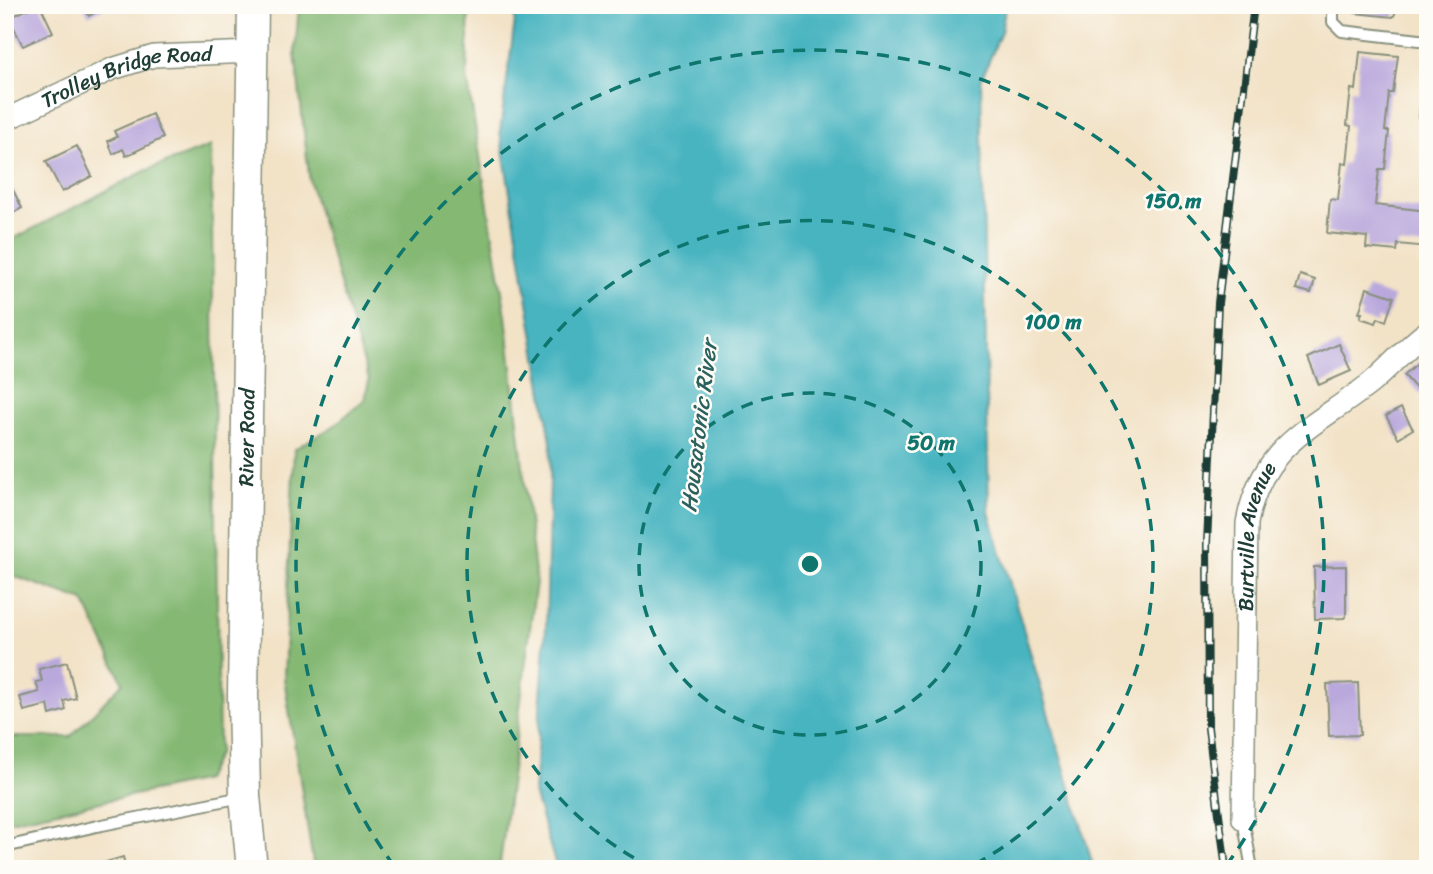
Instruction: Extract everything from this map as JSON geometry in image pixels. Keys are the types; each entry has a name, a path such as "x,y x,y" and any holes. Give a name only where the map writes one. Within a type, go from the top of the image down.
{"main road":[{"name":"River Road","path":"252,869 245,796 243,695 253,5"}],"street":[{"name":"Trolley Bridge Road","path":"5,120 112,69 154,55 253,52"},
{"name":"Burtville Avenue","path":"1243,819 1247,523 1254,493 1263,474 1288,444 1372,382 1428,331"}],"lane":[{"path":"1333,5 1334,22 1342,31 1428,41"},
{"path":"1428,84 1425,117 1428,126"},
{"path":"5,847 245,796"},
{"path":"1243,819 1252,869"}],"green space":[{"path":"299,5 469,5 467,77 506,316 536,582 500,864 502,869 314,869 284,678 294,449 334,426 365,399 369,380 310,184 295,53"},
{"path":"211,146 219,752 205,780 5,822 5,737 70,737 123,683 84,601 5,573 5,243 145,171"}],"water":[{"name":"Housatonic River","path":"517,5 1006,5 1001,32 981,80 989,512 1094,869 557,869 534,793 546,628 551,442 500,132"}],"building":[{"path":"40,5 53,32 23,46 9,18"},
{"path":"83,5 109,5 89,16"},
{"path":"1356,5 1396,5 1395,14 1393,17 1355,13"},
{"path":"1360,52 1398,56 1393,93 1389,93 1385,169 1379,169 1375,205 1428,211 1428,247 1398,244 1397,251 1366,248 1367,237 1327,233 1330,199 1338,200 1342,163 1347,164 1351,89 1356,90"},
{"path":"152,114 163,138 126,156 123,149 113,154 108,141 117,137 114,131"},
{"path":"77,146 92,176 62,192 46,161"},
{"path":"8,180 22,208 5,217 5,181"},
{"path":"1300,275 1315,280 1311,293 1296,289"},
{"path":"1367,288 1394,297 1386,321 1378,318 1376,323 1360,318 1362,313 1359,313"},
{"path":"1339,344 1351,371 1319,385 1308,358"},
{"path":"1423,358 1428,363 1428,402 1404,375"},
{"path":"1401,408 1413,429 1398,438 1386,416"},
{"path":"1346,566 1346,616 1315,619 1314,567"},
{"path":"67,662 76,698 64,701 66,710 50,715 48,705 24,711 20,697 39,692 36,682 42,681 39,669"},
{"path":"1358,683 1360,735 1329,736 1327,684"},
{"path":"123,857 126,869 86,869 86,868"}],"railway":[{"path":"1226,869 1208,728 1207,543 1218,303 1254,5"}]}
